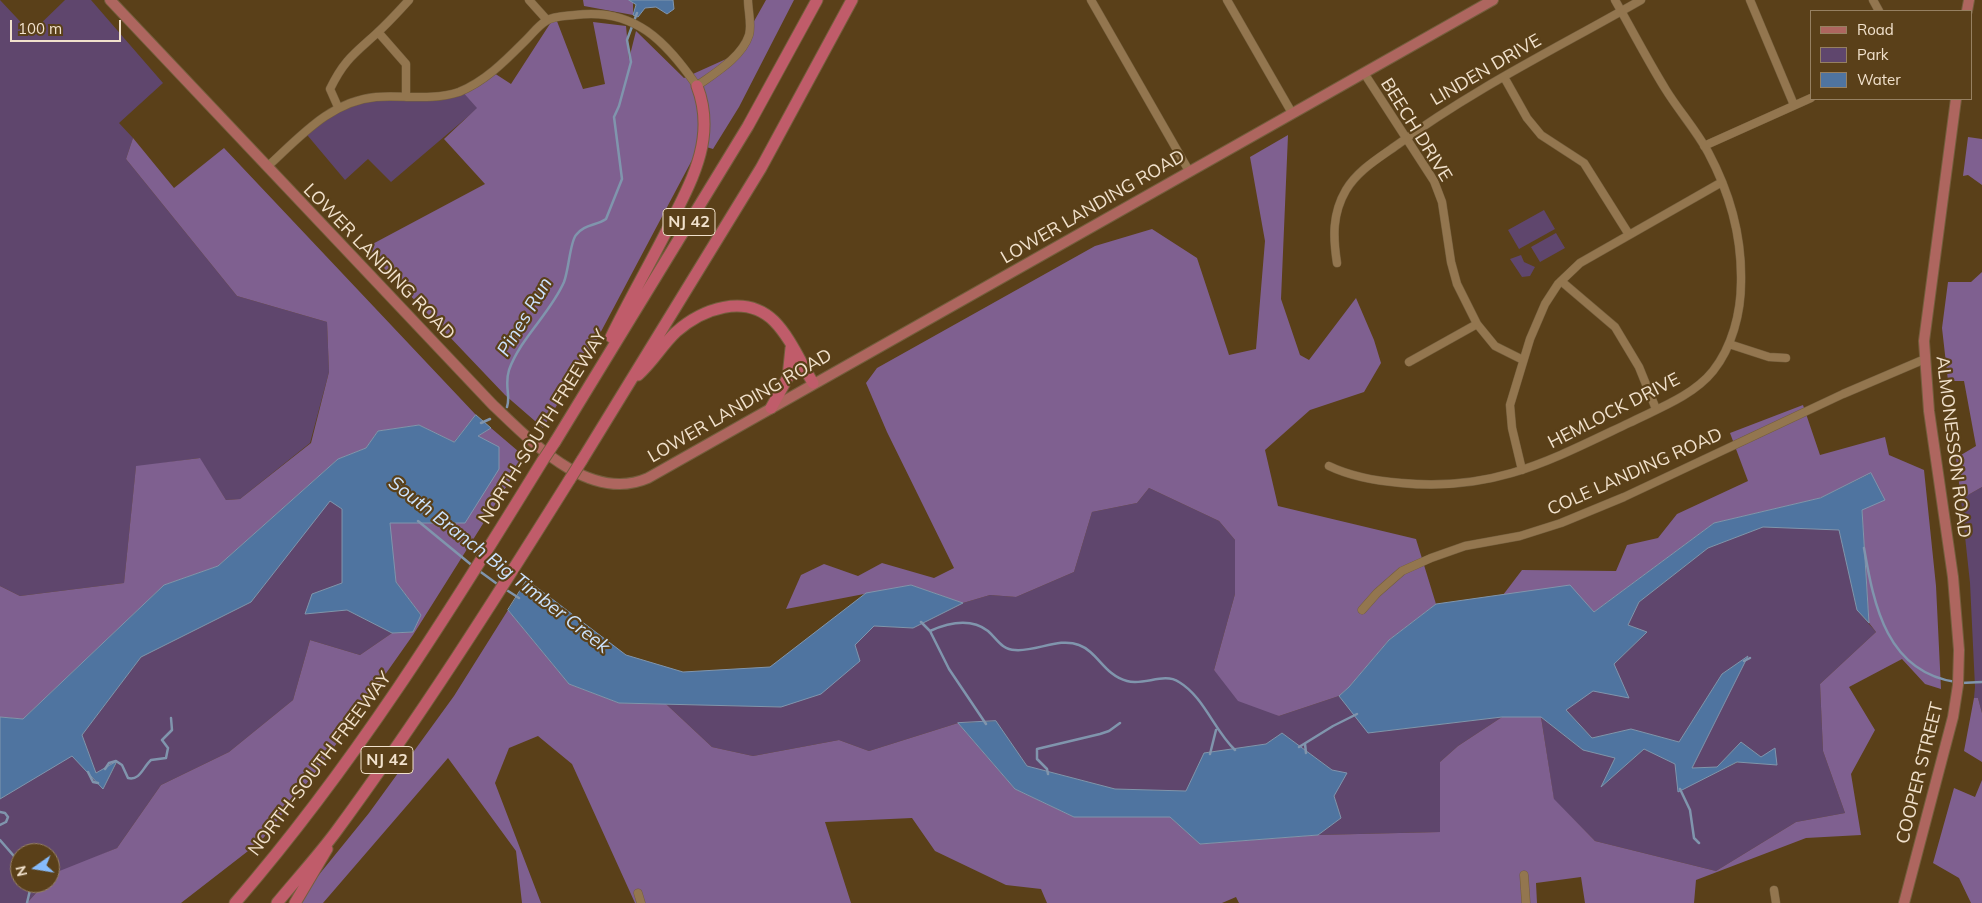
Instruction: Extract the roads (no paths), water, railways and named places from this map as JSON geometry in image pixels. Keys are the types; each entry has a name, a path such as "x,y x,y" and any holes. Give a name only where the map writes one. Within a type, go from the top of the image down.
{"highway":[{"name":"NORTH-SOUTH FREEWAY","path":"235,903 342,768 405,680 492,544 748,126 817,0"},
{"name":"NJ 42","path":"277,903 333,835 410,728 488,611 761,168 852,0"},
{"path":"594,377 616,326 663,238 698,166 704,142 705,117 697,86"},
{"path":"629,383 649,365 679,330 700,315 723,307 745,307 765,314 779,327 813,383"},
{"path":"770,408 788,377 791,346"},
{"path":"294,903 322,860 333,835"}],"main road":[{"name":"LOWER LANDING ROAD","path":"110,0 492,404 530,440 561,463 587,477 611,485 641,481 1493,0"},
{"name":"ALMONESSON ROAD","path":"1956,100 1932,265 1924,341 1929,411 1953,577 1959,650"},
{"name":"COOPER STREET","path":"1904,903 1953,717 1958,685 1959,650"}],"street":[{"path":"338,107 330,89 339,70 352,53 378,32 409,0"},
{"path":"530,0 546,20"},
{"path":"267,167 307,130 338,107 355,100 443,96 474,86 493,71 546,20 589,13 617,16 639,24 659,39 676,57 697,86 719,70 741,49 749,34 748,0"},
{"path":"1091,0 1189,171"},
{"path":"1227,0 1292,113"},
{"name":"HEMLOCK DRIVE","path":"1329,466 1349,475 1434,486 1482,481 1556,458 1656,409 1700,384 1713,371 1728,344 1739,312 1741,282 1736,220 1722,182 1704,146 1667,91 1615,0"},
{"name":"LINDEN DRIVE","path":"1337,263 1333,236 1335,219 1346,190 1362,171 1432,119 1641,0"},
{"path":"1750,0 1794,105"},
{"path":"1874,0 1878,10"},
{"path":"378,32 406,64 406,97"},
{"name":"BEECH DRIVE","path":"1364,73 1434,181 1442,202 1451,262 1457,284 1477,324 1494,346 1523,360"},
{"path":"1504,77 1527,118 1541,135 1584,163 1628,234"},
{"path":"1704,146 1810,98"},
{"path":"1522,470 1512,428 1510,405 1523,360 1545,304 1561,281 1580,263 1722,182"},
{"path":"1561,281 1615,327 1635,359 1656,409"},
{"path":"1409,362 1477,324"},
{"path":"1728,344 1769,357 1786,358"},
{"name":"COLE LANDING ROAD","path":"1362,610 1377,593 1402,571 1431,558 1466,546 1520,536 1561,523 1624,497 1843,394 1925,359"},
{"path":"1524,874 1526,903"},
{"path":"1774,890 1776,903"},
{"path":"638,894 641,903"}],"water":[{"path":"629,0 673,0 674,9 667,14 656,7 645,8 638,17 633,15 636,5"},
{"path":"476,415 491,428 478,436 499,447 499,469 465,523 390,523 396,582 421,615 413,632 392,633 347,610 305,614 312,594 342,583 342,509 330,501 251,602 141,657 82,735 96,773 117,761 103,789 72,756 0,799 0,717 23,719 164,585 218,566 338,459 366,448 378,431 419,425 454,442"},
{"path":"1871,473 1885,500 1862,510 1869,623 1857,610 1839,530 1763,527 1708,548 1639,602 1628,625 1647,632 1614,664 1629,698 1593,691 1566,710 1592,738 1631,729 1679,742 1722,674 1748,656 1692,768 1717,767 1741,742 1761,757 1775,748 1777,765 1737,762 1678,792 1675,764 1644,749 1601,787 1615,758 1583,750 1541,717 1502,717 1368,733 1339,696 1389,640 1436,604 1570,585 1594,612 1714,523 1820,498"},
{"path":"527,580 626,655 683,672 770,667 866,593 911,585 963,603 913,628 874,626 855,645 860,661 821,694 781,707 619,703 569,684 508,610"},
{"path":"996,721 1027,766 1115,789 1186,791 1204,753 1266,744 1282,733 1332,770 1347,773 1334,796 1341,818 1318,835 1200,844 1170,817 1074,817 1015,789 958,723"}],"waterway":[{"name":"Pines Run","path":"507,407 509,370 514,358 551,305 564,282 574,238 579,231 606,219 622,179 614,117 619,106 631,62 627,40 637,13"},
{"name":"Pines Run","path":"481,423 490,419"},
{"name":"South Branch Big Timber Creek","path":"418,521 474,567"},
{"name":"South Branch Big Timber Creek","path":"1864,548 1879,613 1888,633 1899,650 1914,665 1933,676 1956,682"},
{"name":"South Branch Big Timber Creek","path":"478,570 500,586"},
{"name":"South Branch Big Timber Creek","path":"505,589 519,598"},
{"name":"South Branch Big Timber Creek","path":"921,622 930,631 949,669 986,724"},
{"path":"930,631 952,624 974,624 988,631 1003,646 1010,650 1071,643 1086,648 1112,674 1127,681 1140,682 1167,678 1173,679 1188,688 1195,696 1235,750"},
{"path":"1744,661 1750,658"},
{"name":"South Branch Big Timber Creek","path":"1961,683 1982,682"},
{"name":"South Branch Big Timber Creek","path":"1299,747 1357,714"},
{"path":"105,769 109,763 116,761 122,765 128,778 132,778 136,777 151,760 166,758 168,748 162,740 172,730 171,718"},
{"path":"1048,774 1047,769 1037,759 1037,749 1100,734 1109,731 1120,723"},
{"path":"1210,754 1216,730"},
{"name":"South Branch Big Timber Creek","path":"1305,744 1306,753"},
{"path":"88,772 93,782 98,783"},
{"path":"1680,789 1690,810 1694,838 1699,843"},
{"path":"0,812 5,813 8,817 6,822 0,825"},
{"path":"0,840 10,852"},
{"path":"27,903 29,893"}]}
